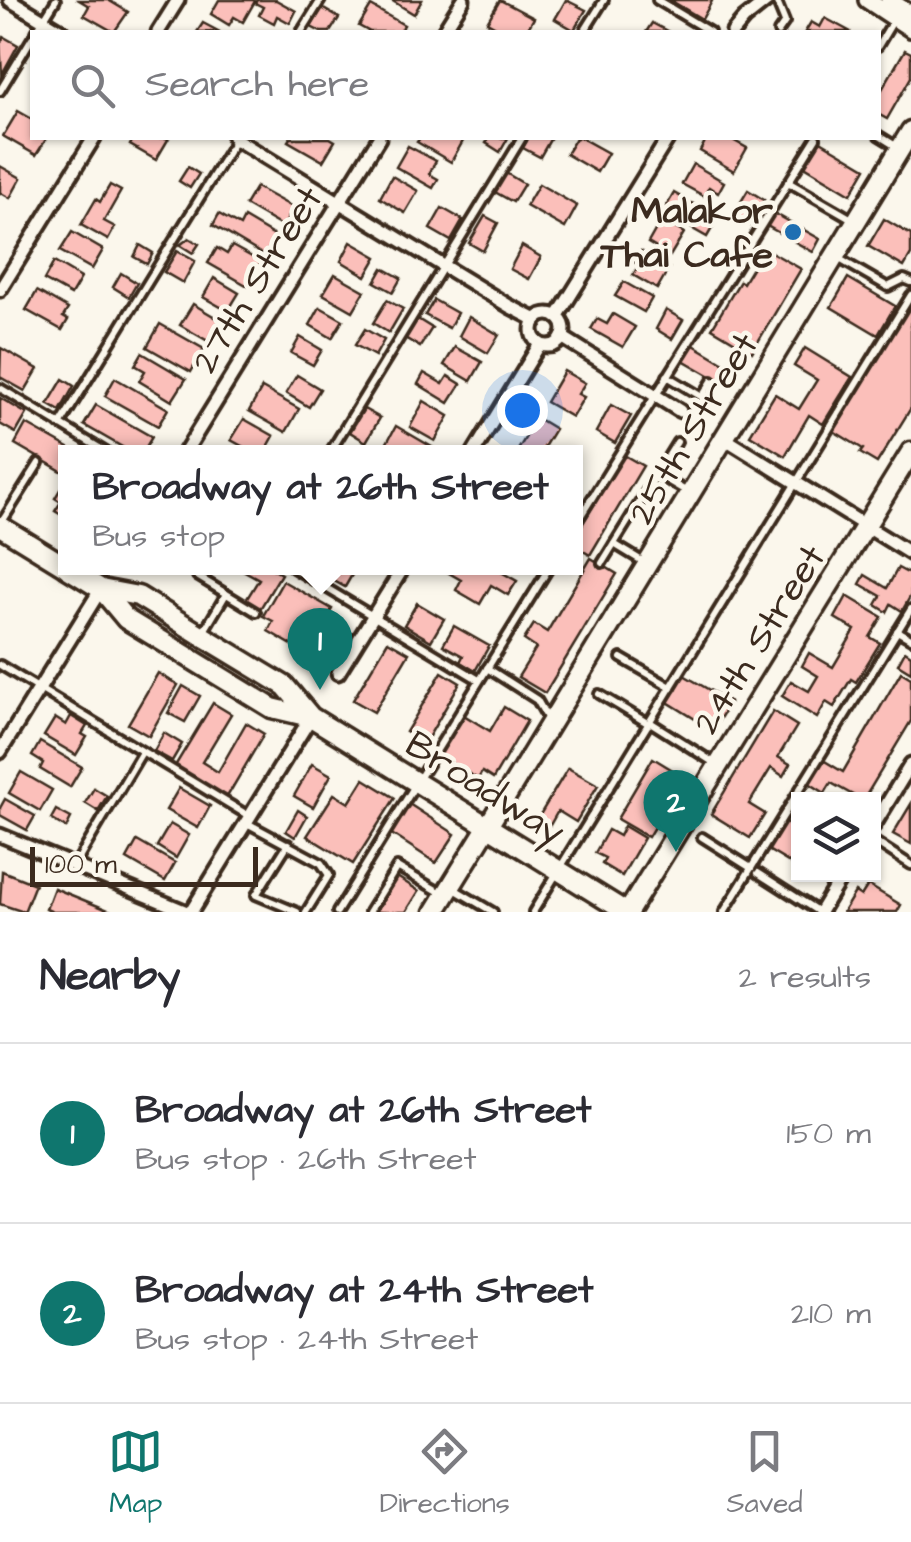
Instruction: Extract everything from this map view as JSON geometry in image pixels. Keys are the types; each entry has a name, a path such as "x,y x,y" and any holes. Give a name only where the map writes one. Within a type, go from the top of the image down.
{"main road":[{"name":"25th Street","path":"443,898 911,131"},
{"name":"24th Street","path":"627,912 911,452"},
{"name":"Broadway","path":"0,526 58,562"},
{"name":"Broadway","path":"79,575 101,588 138,596 286,686 311,717"},
{"name":"Broadway","path":"101,588 126,618 272,708 311,717 627,912"}],"street":[{"path":"10,0 60,30"},
{"path":"159,30 178,0"},
{"path":"444,30 463,0"},
{"path":"735,30 768,0"},
{"path":"867,0 903,17"},
{"path":"889,0 911,30"},
{"path":"0,290 93,140"},
{"path":"238,140 536,320"},
{"name":"27th Street","path":"189,445 377,140"},
{"path":"557,317 667,140"},
{"path":"548,314 557,317 564,329 562,338 555,344 540,344 532,333 536,320 548,314"},
{"path":"562,338 680,411"},
{"path":"478,445 540,344"},
{"path":"724,438 911,554"},
{"path":"338,674 399,575"},
{"path":"0,752 101,588"},
{"path":"0,835 189,912 311,717"},
{"path":"881,813 911,764"},
{"path":"819,912 838,882"}],"lane":[{"path":"37,30 56,0"},
{"path":"302,30 321,0"},
{"path":"585,30 604,0"},
{"path":"657,0 707,30"},
{"path":"776,0 784,22 779,30"},
{"path":"881,43 903,17"},
{"path":"0,91 30,42"},
{"path":"881,137 900,148"},
{"path":"60,424 234,140"},
{"path":"334,445 521,140"},
{"path":"583,512 815,140"},
{"path":"788,182 856,221"},
{"path":"834,257 888,287 904,279 911,282"},
{"path":"533,912 911,295"},
{"path":"666,376 702,397 712,381"},
{"path":"0,388 94,445"},
{"path":"602,564 677,442"},
{"path":"0,526 39,463"},
{"path":"657,474 690,494"},
{"path":"614,544 647,564"},
{"path":"305,575 479,680"},
{"path":"337,912 544,575"},
{"path":"196,576 256,612"},
{"path":"202,635 226,594"},
{"path":"724,912 754,871 911,609"},
{"path":"897,631 911,640"},
{"path":"620,658 670,688"},
{"path":"0,666 321,863 329,875 306,912"},
{"path":"486,668 538,700 550,724"},
{"path":"599,694 718,765"},
{"path":"74,866 142,752"},
{"path":"702,838 819,912"},
{"path":"288,844 256,895 297,912"},
{"path":"881,846 911,865"},
{"path":"369,912 397,867 443,898 493,912"}],"building":[{"path":"79,0 108,0 128,12 115,30 110,30 84,15 89,6"},
{"path":"219,0 255,1 243,22 234,17 229,25 211,14"},
{"path":"276,0 296,11 290,23 277,16 274,23 259,15 263,7 255,3"},
{"path":"391,0 422,0 414,14"},
{"path":"500,0 534,18 527,30 501,30 487,22"},
{"path":"566,0 586,10 574,30 555,19"},
{"path":"670,0 711,0 712,1 702,19"},
{"path":"371,6 404,25 401,30 366,30 359,26"},
{"path":"322,8 339,18 331,30 311,27"},
{"path":"825,18 847,30 806,30 811,22 820,27"},
{"path":"203,23 216,30 198,30"},
{"path":"652,23 665,30 647,30"},
{"path":"4,37 18,45 2,74 0,43"},
{"path":"905,50 911,53 911,77 887,119 881,116 881,91"},
{"path":"18,111 30,118 30,140 46,140 36,155 3,136"},
{"path":"133,140 168,140 156,160 130,145"},
{"path":"333,140 335,141 323,161 288,141"},
{"path":"418,140 463,141 451,162"},
{"path":"488,140 507,140 500,152 486,143"},
{"path":"527,140 550,140 540,157 523,148"},
{"path":"575,140 585,140 608,153 597,172 566,154"},
{"path":"706,140 733,140 747,148 734,171 700,151"},
{"path":"819,140 866,168 851,194 803,165"},
{"path":"408,146 436,161 429,174 438,179 433,188 396,167"},
{"path":"693,164 724,182 718,193 709,187 704,196 682,184"},
{"path":"0,166 21,178 10,198 0,195"},
{"path":"188,167 199,174 190,188 179,181"},
{"path":"506,173 524,184 513,202 495,192"},
{"path":"392,176 418,191 405,213 380,198"},
{"path":"539,184 577,206 565,228 526,206"},
{"path":"110,185 121,191 104,221 115,227 108,240 81,225 96,199 100,202"},
{"path":"256,187 294,208 283,227 245,205"},
{"path":"748,190 764,200 750,225 733,215"},
{"path":"674,193 718,218 707,237 663,212"},
{"path":"442,208 463,220 451,241 430,229"},
{"path":"774,213 820,239 813,252 767,226"},
{"path":"219,214 240,226 244,218 276,237 265,256 213,225"},
{"path":"485,216 498,223 483,251 469,243"},
{"path":"884,219 911,235 911,255 904,267 868,246"},
{"path":"661,220 684,233 670,256 648,243"},
{"path":"72,232 103,250 92,269 60,251"},
{"path":"189,238 199,244 193,253 180,245"},
{"path":"351,242 377,257 366,276 341,261"},
{"path":"140,245 153,253 147,264 134,257"},
{"path":"232,246 261,262 248,286 208,263 217,248 227,254"},
{"path":"522,246 541,257 529,279 510,269"},
{"path":"764,248 801,269 752,352 712,328"},
{"path":"177,251 195,261 183,283 164,272"},
{"path":"641,251 669,268 657,289 633,275 639,265 634,262"},
{"path":"54,262 81,278 71,295 44,280"},
{"path":"383,268 401,278 393,292 375,282"},
{"path":"121,273 137,283 129,297 113,287"},
{"path":"335,274 365,291 353,311 323,294"},
{"path":"214,278 239,293 228,311 203,297"},
{"path":"848,278 895,306 878,335 831,307"},
{"path":"624,282 652,298 644,312 615,296"},
{"path":"37,291 68,309 63,317 68,320 62,330 26,310"},
{"path":"387,300 403,309 389,333 373,323"},
{"path":"434,300 457,313 449,328 425,315"},
{"path":"911,300 911,408 877,463 860,453 863,449 832,430"},
{"path":"193,304 220,320 208,341 180,325"},
{"path":"320,307 343,320 332,338 310,325"},
{"path":"666,310 683,320 672,339 656,329"},
{"path":"613,314 635,327 623,347 591,329 597,319 607,324"},
{"path":"469,317 499,335 488,353 459,336"},
{"path":"416,318 432,328 420,347 405,338"},
{"path":"160,324 204,349 191,372 147,347"},
{"path":"365,329 384,340 375,356 355,345"},
{"path":"300,337 322,350 313,365 291,353"},
{"path":"692,344 739,372 730,387 683,360"},
{"path":"455,347 482,362 471,381 444,365"},
{"path":"1,348 38,369 25,391 0,377"},
{"path":"805,348 852,377 823,424 809,415 785,456 750,435 775,394 799,409 817,380 794,366"},
{"path":"142,353 186,379 172,401 139,381 145,371 135,365"},
{"path":"564,371 585,383 578,394 584,397 572,417 546,402"},
{"path":"424,373 443,384 448,376 461,384 449,403 418,384"},
{"path":"297,375 320,389 309,407 286,393"},
{"path":"115,378 168,409 158,426 105,396"},
{"path":"63,379 74,386 60,411 48,404"},
{"path":"262,388 299,409 286,432 249,411"},
{"path":"0,398 27,414 16,433 0,424"},
{"path":"424,401 449,416 435,441 410,427"},
{"path":"96,405 152,437 147,445 119,445 84,425"},
{"path":"611,405 631,416 615,443 596,432"},
{"path":"364,409 380,418 366,442 350,432"},
{"path":"537,418 555,429 545,445 521,445"},
{"path":"244,419 274,436 269,445 240,445 231,440"},
{"path":"26,424 64,445 58,445 58,469 15,444"},
{"path":"396,426 429,445 386,445"},
{"path":"624,455 643,466 590,555 583,551 583,523"},
{"path":"591,558 617,574 545,693 518,677 536,648 524,640 534,624 547,632"},
{"path":"898,568 911,575 911,595 902,611 891,604 887,612 876,605 881,596 860,584 865,575 887,588"},
{"path":"252,575 280,575 260,609 246,600 259,579"},
{"path":"324,575 352,575 345,587"},
{"path":"452,575 506,575 517,581 508,595 491,585 480,604 456,590 461,580"},
{"path":"283,581 332,609 325,622 316,616 297,648 268,631 273,621 263,616"},
{"path":"847,596 882,617 870,637 880,643 856,682 851,679 834,707 826,702 817,718 782,696 791,681 809,691 818,676 802,666 809,653 833,667 855,630 835,618"},
{"path":"417,603 444,619 431,641 404,625"},
{"path":"454,626 489,646 475,671 460,662 463,656 443,645"},
{"path":"388,641 409,653 374,712 353,700"},
{"path":"905,651 911,655 911,672 898,664"},
{"path":"442,672 460,683 425,743 406,732"},
{"path":"901,672 911,678 911,721 868,792 847,792 831,783 823,792 809,783 823,760 843,772"},
{"path":"158,673 178,685 149,736 128,724"},
{"path":"682,674 730,702 713,730 666,701"},
{"path":"183,686 200,696 185,722 168,713"},
{"path":"213,703 231,714 202,762 218,772 246,723 264,734 227,797 175,766"},
{"path":"504,707 527,721 493,779 482,772 478,779 437,755 462,714 490,731"},
{"path":"773,711 797,726 778,757 790,764 783,776 771,768 749,804 765,814 750,838 711,814"},
{"path":"71,716 87,726 82,734 87,737 76,755 44,736 55,718 66,725"},
{"path":"164,733 182,744 172,761 154,751"},
{"path":"40,742 82,767 70,787 40,769 43,763 32,756"},
{"path":"653,758 684,777 648,837 617,819"},
{"path":"312,764 331,775 313,807 294,796"},
{"path":"568,768 598,785 576,822 558,811 550,825 538,818"},
{"path":"21,772 52,790 40,811 9,793"},
{"path":"364,779 395,798 353,864 307,836 334,794 349,803"},
{"path":"94,788 107,796 98,811 85,803"},
{"path":"179,788 210,806 198,828 166,810"},
{"path":"5,799 35,816 27,830 0,815"},
{"path":"409,804 455,834 436,863 390,833"},
{"path":"911,804 911,844 893,834"},
{"path":"56,810 71,818 66,828 51,819"},
{"path":"298,810 307,816 295,837 286,831"},
{"path":"784,822 791,826 791,864 768,850"},
{"path":"170,824 189,835 176,858 157,846"},
{"path":"624,826 644,838 622,876 602,864 605,858 595,853 608,830 619,836"},
{"path":"137,841 175,863 165,881 127,859"},
{"path":"2,871 35,884 24,912 0,904"},
{"path":"397,877 419,891 406,912 376,912"},
{"path":"868,885 901,905 897,912 843,912 855,892 861,896"},
{"path":"54,888 113,912 53,912 46,909"}],"place":[{"name":"Malakor Thai Cafe","path":"793,232"},
{"name":"Broadway at 26th Street","path":"320,690"},
{"name":"Broadway at 24th Street","path":"676,852"}]}
